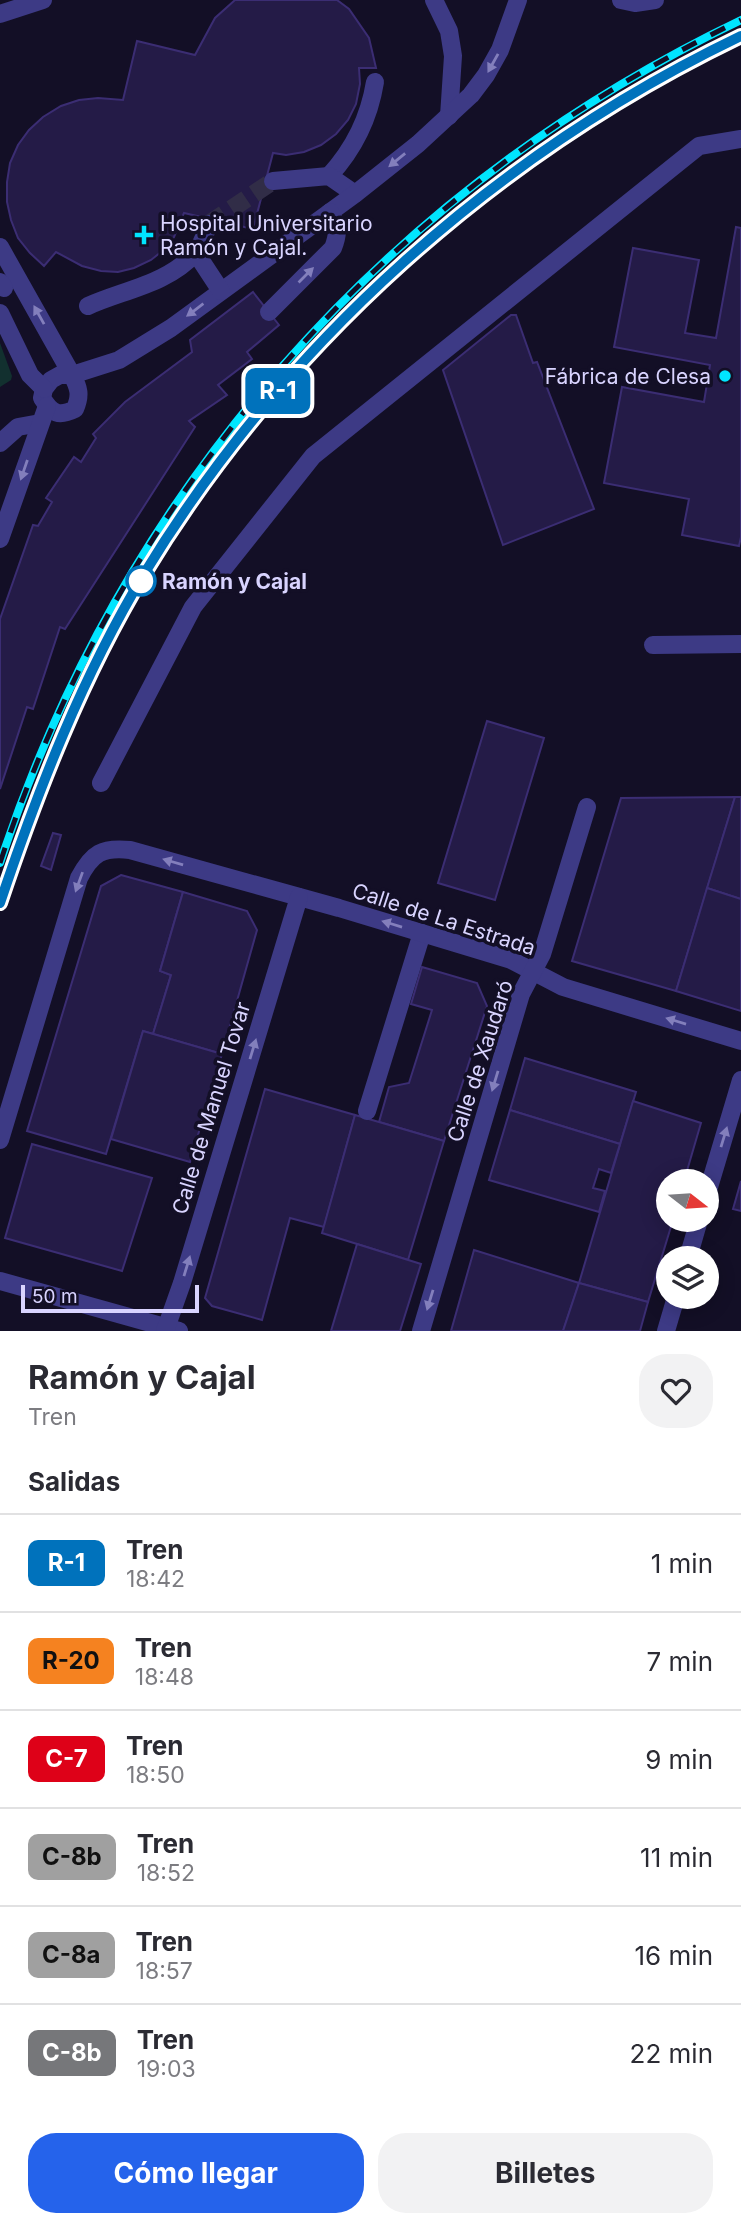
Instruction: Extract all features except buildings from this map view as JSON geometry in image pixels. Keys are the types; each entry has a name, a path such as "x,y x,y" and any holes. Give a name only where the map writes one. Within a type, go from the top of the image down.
{"street":[{"path":"0,13 43,0"},
{"path":"434,0 449,31 451,44 452,100 449,116"},
{"path":"0,539 40,423 51,380 60,375 72,375 120,360 171,328 355,194 471,95 486,75 504,41 518,0"},
{"path":"621,0 655,0"},
{"path":"329,176 345,159 357,138 371,108 375,82"},
{"path":"101,783 193,607 313,456 699,146 741,139"},
{"path":"273,181 329,176 355,194"},
{"path":"269,312 332,247 338,235 337,223 330,212"},
{"path":"88,306 114,294 148,285 180,266 196,253 209,224"},
{"path":"0,247 72,375 80,398 75,409 65,414 54,412 30,375 0,313"},
{"path":"196,253 220,291"},
{"path":"0,443 18,427 40,423"},
{"path":"653,645 741,644"},
{"name":"Calle de Xaudaró","path":"421,1331 521,994 542,954 587,807"},
{"name":"Calle de La Estrada","path":"0,1140 79,878 86,864 107,849 130,850 422,933 511,960 563,987 741,1041"},
{"name":"Calle de Manuel Tovar","path":"170,1330 299,897"},
{"path":"367,1111 422,933"},
{"path":"714,1169 741,1080"},
{"path":"0,1281 170,1330"},
{"path":"666,1331 672,1309"}],"green space":[{"path":"0,343 12,376 11,380 0,387"}],"tunnel":[{"path":"209,224 273,181"}],"railway":[{"path":"0,863 53,726 118,597 195,477 284,365 383,263 493,171 612,90 741,20"},
{"path":"0,903 63,735 122,613 144,574 200,489 262,408 331,333 404,262 482,197 565,138 651,84 741,36"}],"train":[{"name":"R-1","path":"0,903 52,759 126,607 203,487 289,378 362,301 405,261 508,176 563,136 673,71 741,36"}],"place":[{"name":"Hospital Universitario Ramón y Cajal.","path":"144,235"},
{"name":"Fábrica de Clesa","path":"725,376"},
{"name":"Ramón y Cajal","path":"141,581"}]}
